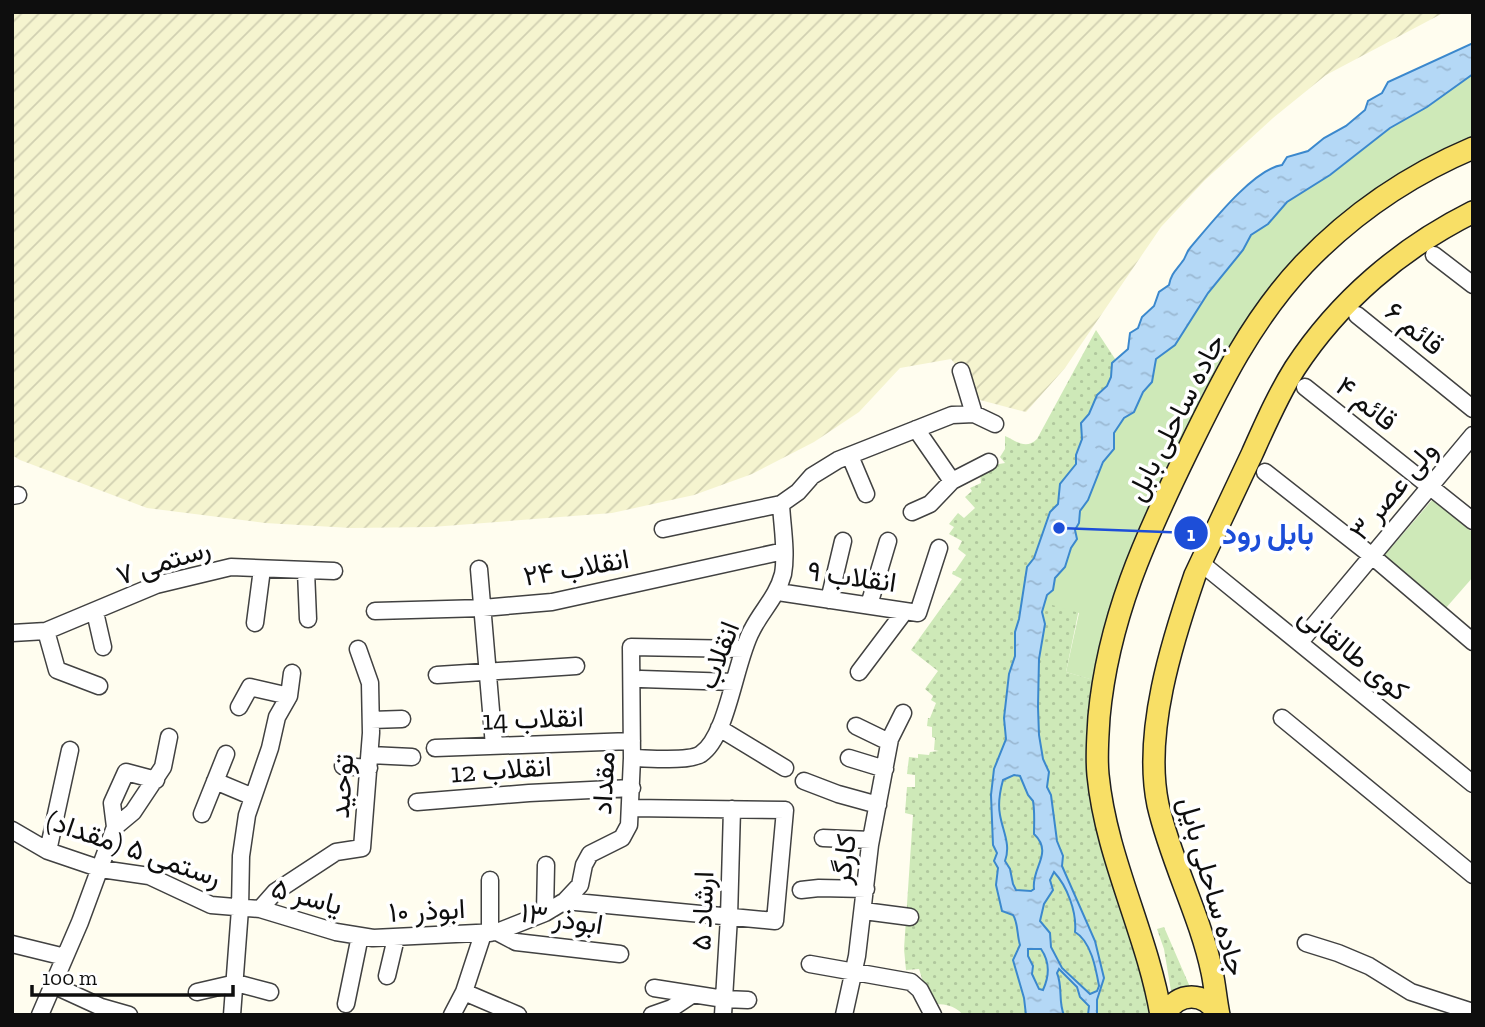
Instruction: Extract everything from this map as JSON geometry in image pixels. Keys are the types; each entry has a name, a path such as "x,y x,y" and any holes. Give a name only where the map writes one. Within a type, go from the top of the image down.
{"main road":[{"name":"جاده ساحلی بابل","path":"1163,1015 1152,967 1106,825 1098,775 1097,743 1103,683 1133,571 1147,534 1223,378 1249,334 1279,293 1322,246 1371,205 1425,171 1473,148"},
{"name":"جاده ساحلی بایل","path":"1218,1015 1212,972 1162,819 1156,783 1156,744 1165,681 1189,594 1277,400 1316,340 1347,303 1391,263 1420,242 1473,212"},
{"path":"1163,1015 1173,1003 1191,996 1204,999 1218,1015"}],"street":[{"path":"1434,256 1473,285"},
{"name":"قائم ۶","path":"1357,315 1473,409"},
{"path":"961,371 974,414"},
{"name":"قائم ۴","path":"1305,387 1473,522"},
{"path":"663,529 781,504 798,492 812,476 850,456 952,415 974,414 995,424"},
{"path":"916,429 952,481"},
{"name":"ولی عصر ۳","path":"1300,642 1473,435"},
{"path":"850,456 866,494"},
{"path":"912,512 930,504 952,481 989,462"},
{"path":"1265,472 1372,555 1473,642"},
{"name":"انقلاب","path":"632,750 683,758 700,755 710,744 719,728 752,630 778,592 784,570 781,504"},
{"path":"830,600 843,541"},
{"path":"869,606 888,541"},
{"path":"859,672 911,612 939,548"},
{"name":"انقلاب ۲۴","path":"375,611 483,608 552,602 784,551"},
{"name":"کوی طالقانی","path":"1201,563 1473,784"},
{"name":"رستمی ۷","path":"12,633 46,631 156,585 231,567 334,571"},
{"path":"255,623 262,569"},
{"path":"480,569 494,746"},
{"path":"306,571 307,619"},
{"name":"انقلاب ۹","path":"778,592 911,612"},
{"path":"95,612 103,647"},
{"path":"46,631 57,670 99,686"},
{"name":"مقداد","path":"490,933 545,913 565,901 580,885 584,865 590,854 622,838 629,825 632,789 631,647 744,649"},
{"name":"توحید","path":"260,909 275,892 336,852 362,848 371,720 370,683 358,649"},
{"path":"437,676 576,666"},
{"path":"232,1015 236,983 241,856 247,815 270,748 277,717 289,696 292,673"},
{"path":"641,679 734,682"},
{"path":"239,707 250,687 289,696"},
{"name":"کارگر","path":"844,1015 864,911 871,840 889,742 903,713"},
{"path":"1282,718 1473,875"},
{"path":"371,720 402,719"},
{"path":"856,726 889,742"},
{"path":"719,728 785,768"},
{"path":"115,827 133,813 156,780 163,767 169,737"},
{"name":"انقلاب 14","path":"435,748 494,746 632,750"},
{"path":"48,851 69,750"},
{"path":"202,814 226,754"},
{"path":"343,766 412,757"},
{"path":"849,758 885,769"},
{"path":"40,1015 101,869 115,827 112,803 126,772 156,780"},
{"path":"215,781 253,797"},
{"path":"804,781 878,805"},
{"name":"انقلاب 12","path":"417,802 529,793 632,789"},
{"path":"565,901 775,921 785,810 631,808"},
{"name":"ارشاد ۵","path":"724,1007 732,809"},
{"name":"رستمی ۵ (مقداد)","path":"12,830 48,851 101,869 149,876 211,905 240,909"},
{"path":"823,838 871,840"},
{"path":"545,913 546,865"},
{"path":"452,1015 490,933 490,880"},
{"path":"801,890 866,889"},
{"name":"یاسر ۵","path":"240,909 260,909 337,932 360,936"},
{"path":"864,911 910,917"},
{"name":"ابوذر ۱۰","path":"360,936 396,938 490,933"},
{"name":"ابوذر ۱۳","path":"490,933 516,942 620,954"},
{"path":"346,1004 360,936"},
{"path":"387,976 396,938"},
{"path":"1306,943 1369,966 1411,992 1473,1012"},
{"path":"12,944 65,957"},
{"path":"810,964 911,982 920,990 933,1015"},
{"path":"197,992 236,983 270,992"},
{"path":"53,985 101,1007 129,1015"},
{"path":"654,988 694,994 724,1007 748,1000"},
{"path":"464,992 518,1015"},
{"path":"652,1015 672,1009 694,994"}],"green space":[{"path":"12,12 1445,12 1326,75 1273,118 1205,180 1161,227 1065,368 1026,412 980,400 970,382 951,359 900,368 859,412 814,442 752,474 694,495 612,513 432,527 351,528 265,523 147,508 12,455"},
{"path":"1473,46 1473,148 1436,165 1279,293 1147,534 1103,683 1066,672 1079,613 1039,601 1127,377 1318,157 1393,87"},
{"path":"1096,330 1127,377 1066,672 1101,682 1106,861 1154,1015 963,1015 952,1007 930,1004 919,969 906,970 904,949 913,815 905,813 907,787 915,787 915,775 907,774 909,757 918,758 918,754 929,755 930,752 939,751 934,750 932,727 927,726 936,703 925,689 938,671 911,650 962,579 952,574 966,555 958,549 962,541 949,534 954,527 949,524 958,513 964,518 975,508 965,497 972,491 970,488 981,483 980,474 993,465 1005,463 1000,457 1005,449 1005,436 1025,444 1037,439"},
{"path":"1433,499 1473,533 1473,577 1445,609 1384,556"},
{"path":"1164,927 1190,987 1171,991 1164,949 1157,929"}],"water":[{"path":"1473,43 1473,74 1427,107 1390,128 1330,175 1287,202 1268,224 1251,235 1243,250 1208,293 1175,345 1156,359 1152,382 1143,392 1134,412 1124,418 1114,433 1114,449 1103,462 1088,500 1080,511 1075,530 1077,539 1065,567 1055,578 1053,590 1047,595 1042,612 1045,624 1039,659 1039,735 1043,759 1049,772 1047,787 1051,795 1057,841 1063,856 1062,866 1095,941 1104,978 1097,1000 1097,1015 1088,1015 1089,1006 1080,997 1077,987 1059,969 1057,973 1064,1015 1026,1015 1013,960 1020,945 1016,921 1013,915 1002,911 996,885 998,868 994,861 997,853 993,845 991,795 994,769 1006,739 1004,718 1009,674 1015,656 1015,632 1027,567 1034,558 1050,512 1058,504 1060,484 1076,464 1076,455 1082,439 1081,423 1089,414 1097,395 1107,386 1112,363 1128,349 1130,333 1138,328 1142,317 1154,306 1159,292 1169,285 1172,275 1189,250 1220,213 1258,177 1282,165 1287,157 1308,151 1346,126 1365,110 1368,101 1382,93 1388,82","holes":["1014,775 1020,776 1033,801 1034,834 1042,848 1034,889 1031,891 1016,890 1005,861 1007,844 999,807 1003,780","1054,872 1063,884 1073,908 1075,932 1081,936 1092,956 1099,986 1097,991 1090,994 1062,968 1051,947 1050,933 1040,921 1044,904 1053,890 1050,880","1028,949 1041,949 1044,954 1048,970 1043,990 1039,989 1032,974 1033,966"]}],"place":[{"name":"بابل رود","path":"1059,528"}]}
